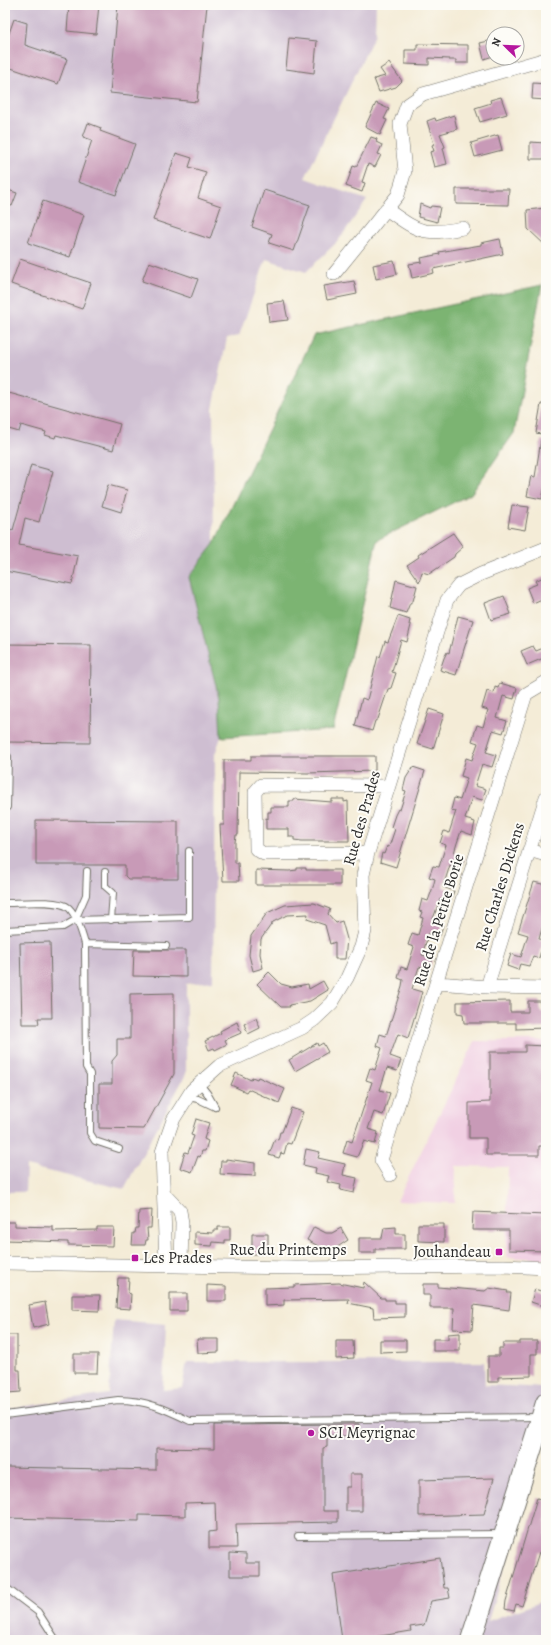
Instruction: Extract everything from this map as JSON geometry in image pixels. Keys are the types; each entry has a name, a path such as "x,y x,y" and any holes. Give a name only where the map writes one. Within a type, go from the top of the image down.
{"main road":[{"path":"471,1640 544,1410"}],"street":[{"path":"334,274 398,195 405,171 400,124 408,106 424,94 546,59"},
{"path":"386,209 416,230 432,233 463,228"},
{"name":"Rue des Prades","path":"166,1266 162,1152 173,1120 199,1083 219,1066 302,1028 332,1003 347,978 361,947 365,930 363,875 368,852 447,600 459,585 481,574 546,548"},
{"name":"Rue de la Petite Borie","path":"390,1175 381,1160 438,983 526,694 546,682"},
{"path":"368,852 264,854 256,849 255,792 261,785 388,786"},
{"name":"Rue Charles Dickens","path":"487,987 546,797"},
{"path":"529,850 546,854"},
{"path":"438,983 487,987 546,988"},
{"path":"164,1194 180,1211 182,1223 182,1266"},
{"name":"Rue du Printemps","path":"5,1262 297,1268 504,1266 546,1268"}],"lane":[{"path":"5,757 8,757 7,807 5,807"},
{"path":"5,930 63,927 75,920 189,917 189,852"},
{"path":"75,920 86,895 87,871"},
{"path":"105,872 105,886 113,893 111,920"},
{"path":"5,903 64,904 70,909 82,932 85,944 86,1067 90,1074 90,1133 95,1141 119,1149"},
{"path":"85,944 166,946"},
{"path":"188,1097 198,1099 215,1107 207,1092 199,1083"},
{"path":"5,1415 118,1400 136,1400 162,1408 190,1421 544,1410"},
{"path":"298,1536 505,1534"},
{"path":"5,1587 38,1612 56,1640"}],"shaded area":[{"path":"5,5 376,5 375,34 305,178 367,200 338,241 306,272 266,259 239,336 227,338 213,409 214,544 189,577 219,699 221,737 215,754 213,981 186,984 186,1074 124,1189 26,1166 25,1192 5,1192"},
{"path":"475,1041 546,1041 546,1259 506,1257 508,1167 456,1166 455,1203 397,1201"},
{"path":"114,1320 166,1324 163,1390 182,1388 187,1362 484,1362 485,1385 546,1388 546,1426 488,1621 546,1600 546,1640 5,1640 5,1409 109,1394"}],"green space":[{"path":"542,285 514,433 471,494 377,540 333,730 221,737 219,698 189,577 214,544 314,335"}],"building":[{"path":"69,5 99,5 96,34 67,31"},
{"path":"118,5 207,5 197,102 110,93"},
{"path":"14,19 27,23 25,45 67,59 58,84 5,66 5,39 7,39"},
{"path":"289,38 317,41 314,73 286,69"},
{"path":"485,42 484,59 480,43"},
{"path":"417,44 468,45 468,63 456,63 456,60 449,59 429,58 429,65 405,64 405,50 417,50"},
{"path":"389,63 402,81 396,87 379,92 374,79 385,76 380,69"},
{"path":"533,83 546,84 546,100 532,99"},
{"path":"501,97 507,114 480,122 475,108 491,103 490,100"},
{"path":"376,103 389,109 384,119 387,120 380,135 365,127"},
{"path":"454,115 457,129 440,134 445,147 443,148 447,164 434,167 430,152 434,151 432,145 434,144 427,121 435,118 436,121"},
{"path":"88,123 101,128 100,131 135,144 116,195 78,182 92,140 83,137"},
{"path":"498,135 502,150 475,157 471,143"},
{"path":"371,137 377,139 376,142 382,145 378,154 381,155 375,167 368,164 362,182 365,183 362,192 346,186 353,166 356,167"},
{"path":"530,142 546,143 546,159 530,159"},
{"path":"176,153 192,158 189,167 206,172 198,198 221,206 210,239 153,220"},
{"path":"5,189 17,193 12,206 5,204"},
{"path":"456,189 509,189 508,205 456,204"},
{"path":"264,190 310,205 294,251 269,243 272,234 252,227"},
{"path":"43,201 84,215 70,257 28,243"},
{"path":"420,204 430,208 431,206 440,207 437,222 418,217"},
{"path":"546,208 546,246 528,229 527,210"},
{"path":"500,239 503,254 433,269 434,273 412,278 409,264 422,262 421,258 440,254 439,252 481,245 481,243"},
{"path":"20,259 91,283 82,309 11,284"},
{"path":"394,261 397,274 376,279 373,265"},
{"path":"149,262 198,279 191,298 142,281"},
{"path":"354,281 357,294 327,300 324,286"},
{"path":"284,301 288,320 269,322 267,303"},
{"path":"9,393 120,424 113,450 56,435 55,438 45,435 46,432 21,425 19,432 5,428 5,406"},
{"path":"541,404 546,404 546,435 536,433"},
{"path":"541,440 546,441 546,482 542,499 527,496 531,476 535,477"},
{"path":"31,465 53,471 39,522 25,518 19,545 78,556 72,584 5,571 5,528 13,530"},
{"path":"108,485 127,490 121,512 102,506"},
{"path":"512,505 529,507 525,530 508,527"},
{"path":"453,533 463,547 455,554 454,557 429,574 422,572 419,582 407,565 419,557 418,555"},
{"path":"546,576 546,607 544,607 542,599 533,603 527,588 537,584 535,581"},
{"path":"396,580 417,586 413,601 410,603 406,613 390,608"},
{"path":"504,596 511,614 491,620 485,603"},
{"path":"398,616 410,620 409,625 411,625 407,642 401,640 392,672 396,673 391,688 388,689 378,719 375,721 372,731 355,726 362,698 367,700 378,656 380,657 385,641 388,642"},
{"path":"458,616 473,620 456,675 440,670 447,652 449,653"},
{"path":"5,644 91,645 90,743 5,742"},
{"path":"533,646 536,651 546,647 546,657 527,665 521,651"},
{"path":"500,683 517,688 514,699 503,696 497,718 507,721 503,733 493,730 486,752 496,755 492,767 482,764 475,786 486,789 482,800 472,797 465,819 475,822 472,835 461,831 454,853 465,857 461,868 450,865 443,887 454,891 450,902 440,899 432,921 443,925 440,936 429,933 422,955 433,958 429,970 419,967 412,989 422,992 408,1038 398,1034 390,1056 401,1060 397,1071 387,1068 380,1090 390,1093 383,1115 374,1112 368,1129 378,1132 375,1144 364,1141 357,1157 343,1153 347,1140 352,1142 372,1082 366,1080 370,1068 375,1070 382,1048 377,1046 380,1034 386,1036 402,986 403,980 398,978 401,967 407,969 414,947 408,945 412,933 418,935 423,918 420,917 422,912 419,911 422,899 428,901 433,887 435,879 429,877 433,866 439,867 446,845 440,843 444,831 449,833 456,811 451,810 454,798 460,800 467,778 461,776 466,758 472,760 478,743 472,741 477,725 483,727 488,710 482,708 487,691 494,693 495,687 498,688"},
{"path":"429,709 444,714 433,749 417,744"},
{"path":"251,756 375,756 375,771 308,773 239,772 238,835 236,835 235,842 235,863 238,863 239,881 223,881 220,825 224,825 224,760 251,760"},
{"path":"413,767 425,771 396,867 380,862 382,853 384,854 387,846 389,847 395,829 391,827 398,809 400,810 406,791 403,790 406,778"},
{"path":"294,799 332,802 332,799 344,799 344,802 348,801 349,841 294,840 294,837 289,837 289,829 266,829 266,818 268,819 268,812 271,812 271,807 289,807 289,801 294,801"},
{"path":"36,820 178,821 178,879 128,879 125,876 125,865 36,865"},
{"path":"297,868 306,868 306,870 340,870 340,885 256,885 256,870 289,871 297,870"},
{"path":"534,882 546,885 546,914 539,939 544,940 539,958 533,956 529,966 520,964 518,970 507,966 511,954 521,957 528,935 518,932"},
{"path":"314,903 330,909 328,914 336,923 342,921 347,939 345,959 335,959 335,942 330,944 325,925 307,919 308,914 287,915 273,922 261,939 260,954 263,968 253,971 249,955 251,936 267,913 285,905"},
{"path":"50,942 52,1018 38,1018 39,1024 22,1024 20,943"},
{"path":"134,950 186,950 186,977 133,976"},
{"path":"269,972 281,984 292,987 308,984 309,989 323,981 328,990 310,1001 289,1005 290,1007 281,1007 257,984"},
{"path":"174,993 174,1074 144,1129 99,1128 99,1084 112,1084 112,1061 117,1055 117,1039 130,1039 130,994"},
{"path":"510,1001 510,1012 528,1012 528,1001 540,1001 541,1012 546,1012 546,1028 516,1029 516,1023 464,1023 463,1014 457,1013 457,1002"},
{"path":"256,1018 260,1028 248,1034 244,1024"},
{"path":"237,1022 241,1033 225,1040 227,1044 215,1050 214,1048 209,1050 205,1041 221,1033 220,1031"},
{"path":"317,1043 318,1046 323,1043 328,1052 295,1071 289,1060"},
{"path":"525,1045 546,1046 546,1146 539,1146 539,1155 486,1155 486,1138 469,1138 469,1103 490,1102 490,1052 525,1052"},
{"path":"236,1073 251,1080 252,1077 257,1079 258,1077 285,1089 279,1103 248,1089 246,1092 231,1085"},
{"path":"291,1108 303,1112 291,1144 287,1143 284,1154 281,1153 279,1158 269,1155 275,1139 278,1140 280,1132 282,1132"},
{"path":"196,1119 209,1123 204,1139 208,1141 205,1151 202,1151 200,1157 198,1156 192,1172 180,1168 185,1152 188,1153 194,1136 191,1135"},
{"path":"306,1149 320,1152 318,1158 345,1164 343,1175 357,1178 354,1193 340,1190 341,1185 327,1182 329,1176 315,1173 316,1168 303,1165"},
{"path":"226,1159 255,1163 255,1176 220,1174 221,1161 226,1161"},
{"path":"152,1210 151,1228 147,1228 148,1240 146,1240 145,1245 132,1245 133,1233 135,1233 136,1228 138,1228 139,1211"},
{"path":"473,1212 546,1215 546,1251 509,1250 509,1230 472,1230"},
{"path":"5,1222 15,1222 15,1226 53,1227 53,1231 97,1230 97,1227 114,1227 113,1246 68,1245 68,1242 5,1240"},
{"path":"418,1224 444,1224 444,1242 418,1241"},
{"path":"218,1227 230,1227 230,1240 225,1240 225,1243 213,1242 212,1246 195,1245 195,1232 213,1233 213,1230 218,1230"},
{"path":"314,1227 326,1233 332,1233 341,1228 348,1240 336,1248 322,1248 307,1240"},
{"path":"396,1227 396,1234 405,1234 405,1249 375,1249 375,1253 359,1253 359,1238 382,1238 384,1228"},
{"path":"252,1234 268,1234 268,1251 264,1251 264,1254 252,1254"},
{"path":"118,1278 129,1278 128,1293 131,1294 130,1309 116,1308"},
{"path":"364,1282 381,1298 385,1298 385,1300 395,1300 395,1303 405,1303 405,1317 374,1318 373,1308 348,1303 349,1299 284,1300 284,1305 265,1306 265,1288 339,1283 363,1288"},
{"path":"423,1284 438,1284 438,1287 485,1291 489,1288 508,1291 507,1293 511,1293 509,1310 474,1305 472,1330 453,1329 454,1308 430,1308 430,1295 423,1295"},
{"path":"207,1285 226,1286 226,1301 207,1301"},
{"path":"535,1289 546,1293 546,1307 531,1302"},
{"path":"170,1293 187,1293 187,1311 170,1311"},
{"path":"72,1295 100,1295 99,1311 72,1310"},
{"path":"45,1302 49,1324 33,1328 29,1305"},
{"path":"460,1333 460,1351 433,1351 433,1339 448,1339 448,1334"},
{"path":"5,1335 17,1335 17,1370 20,1370 21,1392 7,1393"},
{"path":"197,1339 219,1339 219,1352 198,1353"},
{"path":"380,1340 406,1340 406,1351 380,1352"},
{"path":"336,1341 353,1341 354,1358 336,1359"},
{"path":"520,1341 537,1341 537,1354 531,1354 531,1376 498,1377 498,1382 488,1382 488,1356 499,1356 499,1348 503,1348 503,1343 520,1343"},
{"path":"74,1354 98,1354 97,1373 74,1373"},
{"path":"359,1424 359,1436 327,1436 327,1447 323,1448 323,1511 338,1511 338,1522 236,1524 237,1548 209,1548 209,1532 216,1531 215,1502 185,1503 185,1516 139,1515 139,1521 5,1518 5,1467 156,1470 156,1448 214,1449 214,1425"},
{"path":"350,1474 362,1474 362,1511 346,1511 346,1487 350,1487"},
{"path":"494,1478 484,1514 419,1516 419,1480"},
{"path":"537,1498 546,1501 546,1543 543,1553 539,1552 522,1606 516,1604 514,1611 505,1609 506,1601"},
{"path":"230,1553 246,1554 246,1563 260,1563 260,1576 230,1576"},
{"path":"440,1558 444,1588 448,1588 450,1598 431,1601 424,1625 410,1627 411,1631 356,1640 342,1640 333,1575"}],"place":[{"name":"Jouhandeau","path":"499,1252"},
{"name":"Les Prades","path":"135,1258"},
{"name":"SCI Meyrignac","path":"311,1433"}]}
